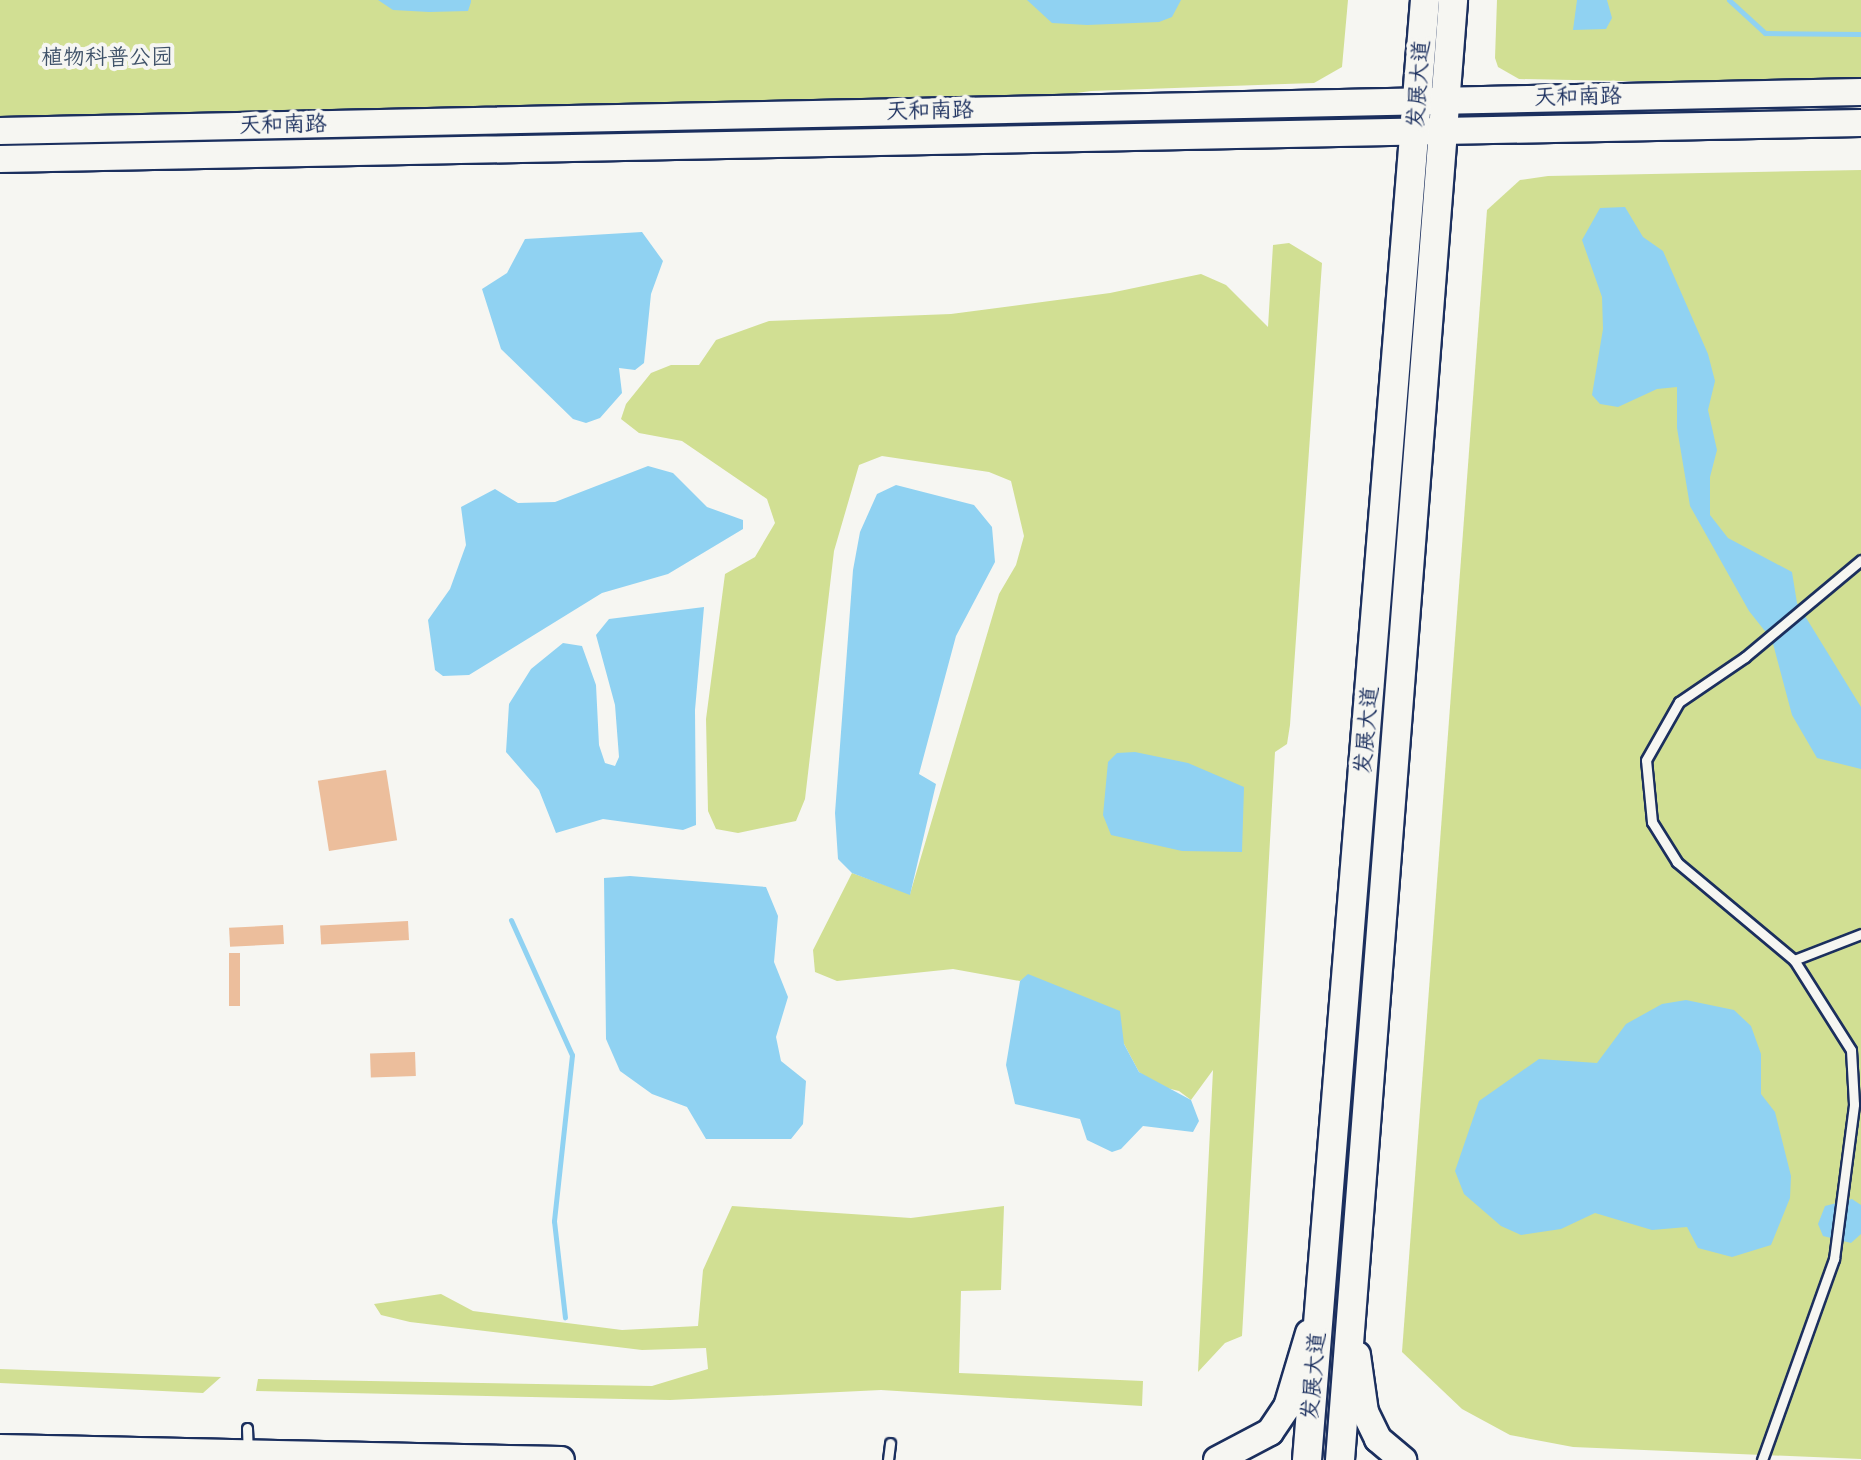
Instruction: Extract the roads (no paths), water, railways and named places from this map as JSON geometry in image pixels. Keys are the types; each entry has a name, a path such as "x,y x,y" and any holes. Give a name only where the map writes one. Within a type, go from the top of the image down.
{"main road":[{"name":"发展大道","path":"1307,1460 1425,0"},
{"name":"发展大道","path":"1340,1460 1453,0"}],"street":[{"name":"天和南路","path":"0,159 1417,114 1447,100 1861,92"},
{"name":"天和南路","path":"0,131 1417,114 1445,128 1861,123"},
{"path":"1217,1460 1270,1432 1287,1407 1323,1271"},
{"path":"1354,1273 1365,1412 1378,1439 1403,1460"},
{"path":"0,1448 248,1441 561,1460"}],"lane":[{"path":"1762,1460 1834,1259 1854,1104 1851,1050 1794,960 1677,862 1652,822 1646,760 1679,702 1745,657 1837,585 1861,560"},
{"path":"1794,960 1861,934"},
{"path":"888,1460 890,1443"}],"water":[{"path":"378,0 471,2 468,11 429,12 393,10"},
{"path":"1027,0 1181,0 1172,17 1159,22 1087,25 1052,23"},
{"path":"1577,0 1607,0 1612,18 1606,29 1573,30"},
{"path":"1625,207 1643,237 1663,251 1708,354 1715,381 1708,410 1717,450 1710,477 1710,515 1728,538 1792,572 1797,603 1861,707 1861,769 1817,758 1792,715 1772,640 1749,611 1690,506 1677,428 1677,387 1657,389 1618,407 1600,404 1592,395 1603,329 1602,297 1582,240 1600,208"},
{"path":"642,232 663,261 651,294 644,363 635,370 619,368 622,393 600,418 586,423 573,419 501,349 482,289 507,273 525,239"},
{"path":"648,466 673,473 707,507 743,520 743,529 668,574 602,593 469,675 443,676 435,670 428,620 450,589 466,545 461,507 495,489 518,503 555,502"},
{"path":"896,485 974,505 992,527 995,562 956,636 919,774 936,784 910,895 852,873 838,859 835,813 853,570 860,532 877,494"},
{"path":"704,607 695,710 696,825 683,830 603,819 556,833 539,790 506,752 509,704 531,669 563,643 582,646 596,685 599,745 605,763 615,766 619,757 615,705 596,635 609,619"},
{"path":"1135,752 1188,763 1244,787 1242,852 1182,851 1111,835 1103,815 1108,762 1117,753"},
{"path":"630,876 766,887 778,916 774,962 788,997 776,1037 781,1061 806,1081 803,1124 791,1139 706,1139 687,1107 652,1094 620,1071 606,1039 604,878"},
{"path":"1028,974 1120,1011 1124,1044 1139,1072 1191,1100 1199,1121 1193,1132 1143,1126 1121,1149 1112,1152 1087,1140 1080,1119 1015,1104 1006,1065 1020,981"},
{"path":"1686,1000 1734,1010 1751,1026 1761,1054 1761,1094 1775,1112 1791,1176 1790,1198 1771,1245 1732,1257 1698,1248 1687,1227 1652,1230 1595,1213 1561,1229 1521,1235 1501,1226 1464,1194 1455,1171 1479,1101 1539,1059 1597,1063 1626,1024 1662,1004"},
{"path":"1852,1199 1861,1205 1861,1234 1851,1243 1823,1236 1818,1224 1825,1206"}],"waterway":[{"path":"1729,0 1765,33 1861,34"},
{"path":"511,920 572,1055 554,1221 565,1317"}],"park label":[{"name":"植物科普公园","path":"107,58"}]}
